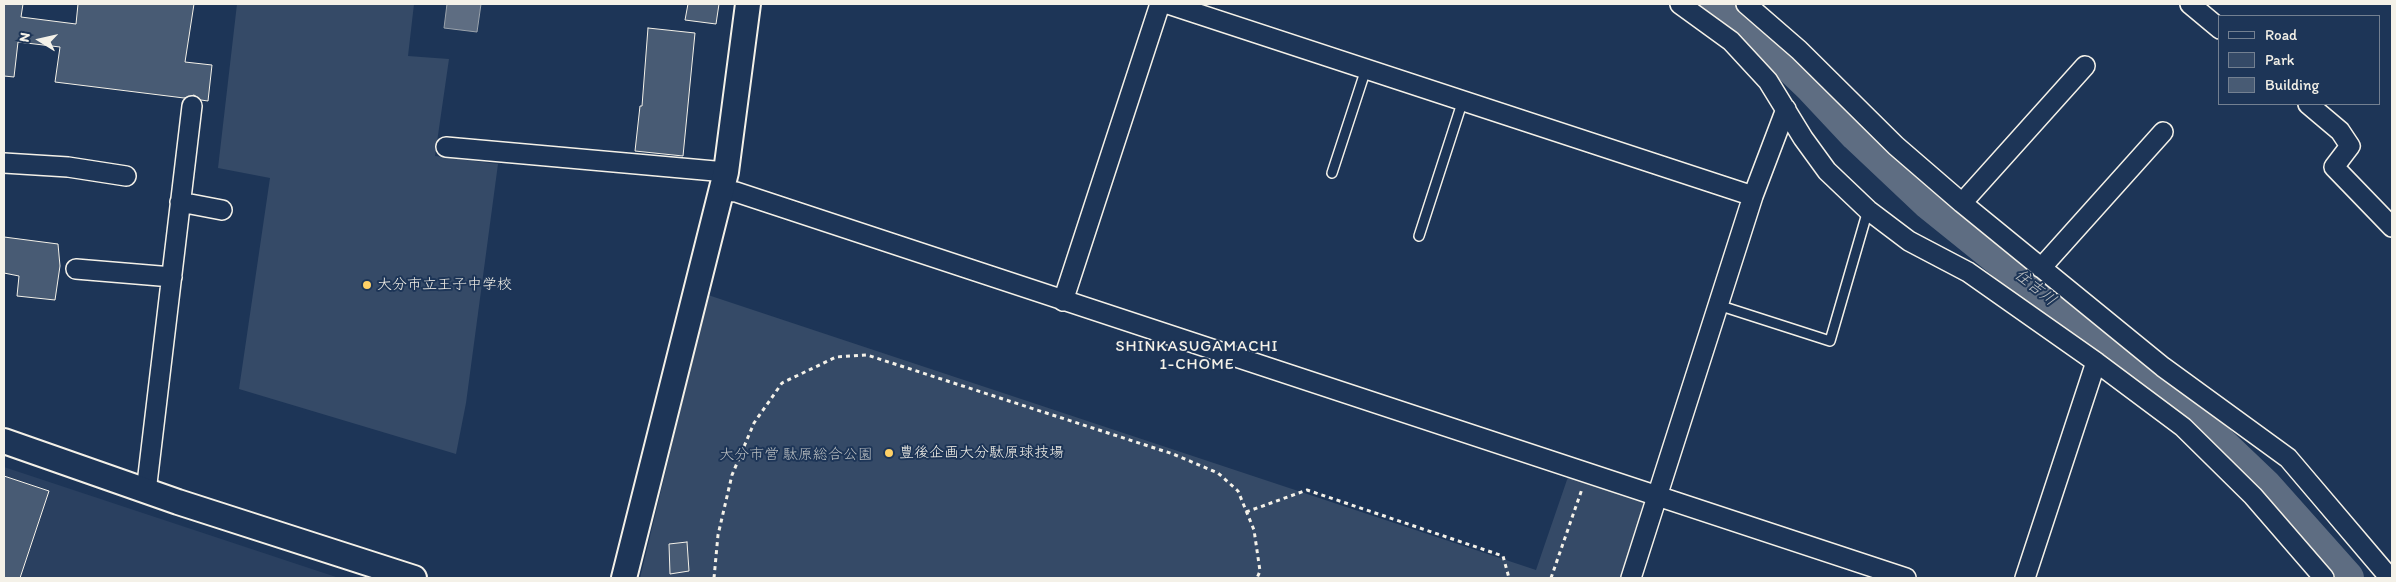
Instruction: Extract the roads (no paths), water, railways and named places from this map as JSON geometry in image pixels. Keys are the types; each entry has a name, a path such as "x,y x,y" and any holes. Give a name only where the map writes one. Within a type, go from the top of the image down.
{"street":[{"path":"624,578 724,182 735,113 748,4"},
{"path":"735,113 754,26 764,4"},
{"path":"1063,301 1160,4"},
{"path":"1168,4 1753,196"},
{"path":"1680,4 1731,41 1768,81 1803,138 1827,171 1868,210 1909,241 1968,272 2096,362 2183,427 2253,496 2324,578"},
{"path":"1746,4 1799,50 1896,146 1962,203 2163,367 2288,458 2390,578"},
{"path":"2190,4 2218,27"},
{"path":"1962,203 2085,66"},
{"path":"2309,105 2340,131 2350,146 2334,167 2392,227"},
{"path":"146,492 192,106"},
{"path":"1631,578 1753,196 1786,108"},
{"path":"2041,268 2162,132"},
{"path":"446,147 724,182 736,192 1657,498 1906,578"},
{"path":"4,163 68,166 126,176"},
{"path":"180,202 222,210"},
{"path":"76,269 172,278"},
{"path":"2025,578 2096,362"},
{"path":"4,440 146,492 414,578"}],"lane":[{"path":"1332,173 1366,68"},
{"path":"1418,236 1463,100"},
{"path":"1718,305 1830,341 1868,210"}],"waterway":[{"name":"住吉川","path":"1716,4 1771,48 1812,87 1857,135 1928,202 2180,405 2265,486 2347,578"}],"place":[{"name":"大分市立王子中学校","path":"367,285"},
{"name":"豊後企画大分駄原球技場","path":"889,453"}],"district":[{"name":"SHINKASUGAMACHI 1-CHOME","path":"1197,356"}],"park label":[{"name":"大分市営 駄原総合公園","path":"796,455"}]}
